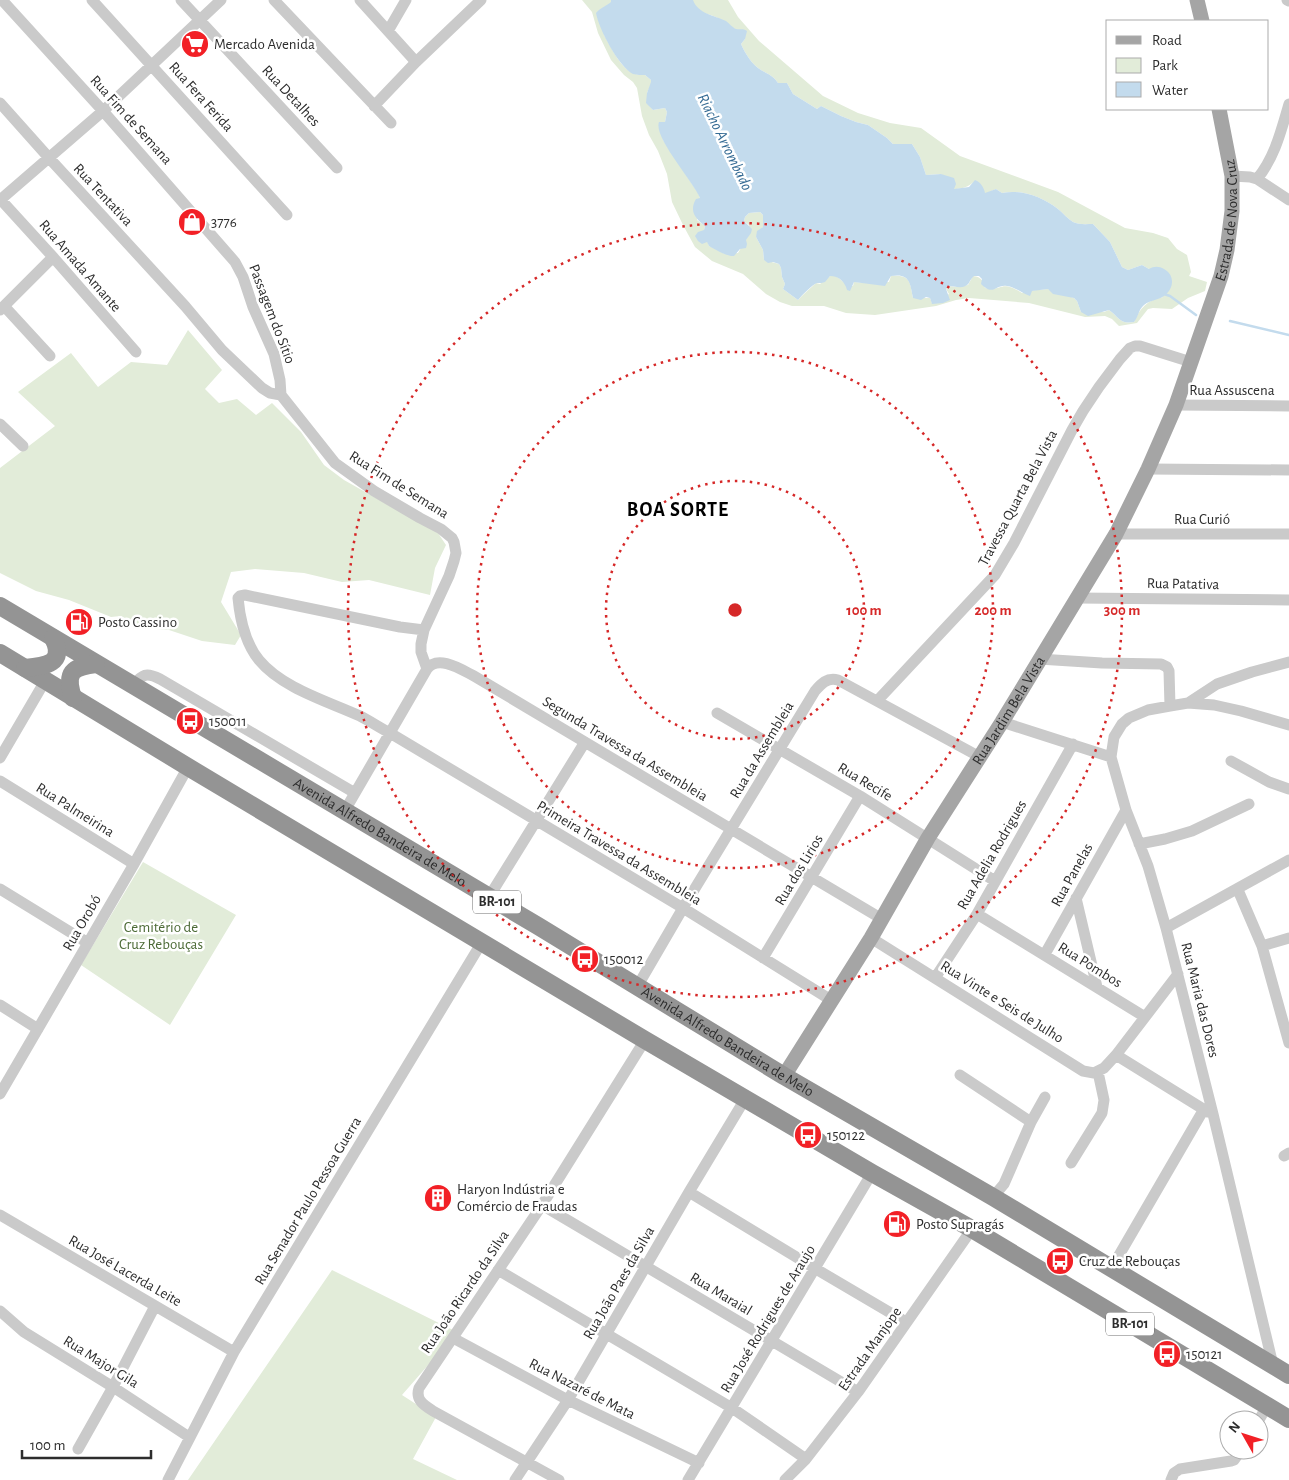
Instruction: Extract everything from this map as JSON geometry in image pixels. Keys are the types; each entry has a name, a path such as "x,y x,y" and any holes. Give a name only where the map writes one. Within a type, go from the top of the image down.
{"highway":[{"name":"Avenida Alfredo Bandeira de Melo","path":"0,606 489,897 784,1076 993,1197"},
{"path":"25,668 42,666 54,661 57,646 53,638"},
{"name":"BR-101","path":"0,653 745,1099 972,1229 1258,1410"},
{"path":"73,698 70,690 72,672 79,667 96,664"},
{"name":"BR-101","path":"993,1197 1282,1368"},
{"name":"BR-101","path":"1269,1415 1288,1423"}],"main road":[{"path":"1197,0 1202,20"},
{"name":"Estrada de Nova Cruz","path":"1203,329 1221,276 1227,250 1232,211 1232,176 1219,110"},
{"name":"Rua Jardim Bela Vista","path":"784,1076 871,938 928,838 1002,722 1116,534 1148,469 1176,405 1203,329"}],"street":[{"name":"Rua Fim de Semana","path":"2,0 235,262"},
{"name":"Rua Fera Ferida","path":"92,0 287,215"},
{"name":"Rua Detalhes","path":"182,0 337,168"},
{"path":"0,200 103,112 221,0"},
{"path":"274,0 391,123"},
{"path":"360,0 416,62"},
{"path":"388,31 406,0"},
{"path":"374,106 416,62 481,0"},
{"name":"Rua Tentativa","path":"0,103 186,306 222,350 262,388 270,393 281,395"},
{"path":"1256,179 1268,164 1274,151 1289,104"},
{"path":"1232,176 1256,179 1289,200"},
{"name":"Rua Amada Amante","path":"0,200 136,352"},
{"path":"50,356 2,308 53,257"},
{"name":"Passagem do Sítio","path":"235,262 252,306 274,354 280,380 281,395"},
{"name":"Travessa Quarta Bela Vista","path":"877,701 995,575 1072,430 1099,387 1126,352 1132,346 1142,346 1191,362"},
{"name":"Rua Fim de Semana","path":"281,395 336,463 374,491 441,529 452,538 456,549 454,560 449,576 424,630 421,644 421,652 427,669"},
{"name":"Rua Assuscena","path":"1176,405 1289,406"},
{"path":"0,424 23,446"},
{"path":"1148,469 1289,470"},
{"name":"Rua Curió","path":"1116,534 1289,534"},
{"name":"Primeira Travessa da Assembleia","path":"424,630 400,627 245,595 238,598 240,616 248,642 258,660 274,674 302,691 362,717 390,733 683,908 832,1000"},
{"name":"Rua Patativa","path":"1076,598 1289,600"},
{"path":"1039,659 1161,664 1167,667 1169,671 1170,706"},
{"path":"1188,703 1217,684 1289,662"},
{"name":"Segunda Travessa da Assembleia","path":"427,669 438,663 455,666 474,676 882,919"},
{"path":"344,812 427,669"},
{"path":"132,686 141,677 150,674 355,793"},
{"name":"Rua da Assembleia","path":"637,987 815,691 826,680 838,680 980,757"},
{"path":"0,758 45,681"},
{"path":"1002,722 1111,757 1114,737 1122,724 1129,718 1148,710 1170,706 1188,703 1214,706 1241,711 1289,725"},
{"name":"Rua Recife","path":"717,712 860,796 995,881"},
{"path":"489,897 585,742"},
{"name":"Rua Adelia Rodrigues","path":"935,978 977,914 1073,744"},
{"name":"Rua Maria das Dores","path":"1111,757 1126,810 1148,866 1166,928 1208,1112 1282,1368"},
{"path":"1231,761 1269,782 1289,789"},
{"name":"Rua Orobó","path":"0,1094 134,864 188,767"},
{"name":"Rua Palmeirina","path":"0,781 134,864"},
{"name":"Rua dos Lirios","path":"763,958 860,796"},
{"path":"1139,844 1192,831 1249,804"},
{"name":"Rua Panelas","path":"1044,954 1126,810"},
{"path":"1166,928 1238,890 1289,860"},
{"path":"0,889 88,943"},
{"path":"1238,890 1262,946 1289,1043"},
{"path":"1076,898 1097,987"},
{"name":"Rua Pombos","path":"977,914 1145,1017"},
{"name":"Rua Vinte e Seis de Julho","path":"871,938 1083,1072 1098,1072"},
{"path":"1262,946 1289,938"},
{"name":"Rua Senador Paulo Pessoa Guerra","path":"168,1480 234,1352 482,942"},
{"path":"1071,1163 1102,1113 1104,1100 1098,1072 1116,1056 1178,974"},
{"path":"0,1004 38,1029"},
{"name":"Rua João Ricardo da Silva","path":"559,1480 433,1411 418,1399 417,1394 419,1388 542,1205 646,1040"},
{"path":"1111,1268 1208,1112 1116,1056"},
{"path":"960,1075 1031,1122"},
{"path":"993,1197 1004,1184 1031,1122 1045,1097"},
{"name":"Rua João Paes da Silva","path":"515,1480 568,1400 745,1099"},
{"name":"Rua José Rodrigues de Araujo","path":"688,1480 872,1173"},
{"path":"689,1192 906,1322"},
{"name":"Rua Maraial","path":"542,1205 858,1392"},
{"name":"Rua José Lacerda Leite","path":"0,1215 234,1352"},
{"name":"Estrada Manjope","path":"785,1480 806,1460 858,1392 972,1229"},
{"path":"498,1270 732,1408 806,1460"},
{"path":"78,1448 155,1306"},
{"name":"Rua Major Gila","path":"0,1310 24,1332 113,1386 190,1437"},
{"name":"Rua Nazaré de Mata","path":"454,1338 568,1400 698,1463"},
{"path":"1171,1480 1180,1469 1234,1460"}],"green space":[{"path":"582,0 728,0 738,17 759,41 823,96 858,113 890,123 921,128 960,156 1058,192 1125,228 1168,238 1177,249 1187,255 1191,272 1189,276 1207,282 1205,291 1188,298 1172,309 1148,309 1137,323 1119,326 1112,319 1105,316 1085,317 1029,303 969,298 936,306 875,315 846,313 824,306 792,306 780,302 766,294 743,274 712,261 695,247 672,202 667,174 642,116 637,88 611,60 598,33 592,12","holes":["704,13 727,23 741,34 745,39 741,44 752,62 778,83 787,83 793,94 817,109 821,106 841,116 868,125 893,144 912,144 920,157 926,175 941,174 953,189 960,189 975,181 985,194 996,189 1002,193 1017,192 1032,195 1052,205 1073,222 1093,224 1110,242 1122,267 1128,270 1142,265 1149,269 1163,297 1148,303 1134,322 1120,320 1109,310 1104,312 1081,312 1074,298 1048,289 1022,293 1005,286 991,289 985,288 982,280 973,276 968,285 948,286 946,289 949,294 932,303 930,298 913,298 908,281 902,276 891,276 889,282 854,282 853,286 846,284 836,276 830,276 820,284 816,283 798,300 783,289 785,284 779,264 764,260 763,250 756,237 763,227 763,215 760,212 749,213 745,217 744,221 749,225 748,236 738,253 725,254 709,246 704,230 705,226 697,220 700,198 698,193 663,140 662,122 665,122 667,112 665,108 653,110 647,103 647,93 652,82 651,80 645,75 637,75 625,67 604,35"]},
{"path":"188,330 222,370 205,389 219,403 237,399 256,415 272,403 301,432 324,465 344,480 438,533 446,545 435,568 430,595 369,580 342,582 304,573 255,569 231,572 221,602 241,635 235,645 202,641 169,630 144,628 121,616 111,617 69,600 36,591 0,573 0,468 55,426 18,392 71,353 98,387 131,362 167,365"},
{"name":"Cemitério de Cruz Rebouças","path":"143,862 236,915 170,1025 81,965"},
{"path":"332,1270 457,1332 402,1395 436,1417 413,1459 457,1480 188,1480"}],"water":[{"path":"611,0 693,0 695,5 702,11 726,21 736,29 747,31 745,39 741,44 755,65 778,83 787,83 793,94 817,109 821,106 841,116 868,125 893,144 912,144 920,157 926,175 941,174 954,178 956,184 954,189 969,187 975,180 982,185 985,193 996,189 1002,193 1017,192 1032,195 1058,209 1073,222 1093,224 1110,242 1122,267 1128,270 1142,265 1149,269 1160,267 1168,272 1172,278 1170,289 1163,297 1144,305 1134,322 1120,320 1109,310 1088,316 1081,312 1074,298 1053,294 1048,289 1032,291 1030,296 1007,286 989,290 981,284 982,279 979,276 974,276 965,286 948,286 946,289 950,300 943,303 932,304 930,298 926,297 921,300 913,298 908,280 897,275 891,276 885,286 854,282 850,291 847,290 841,280 830,276 825,282 812,286 798,300 783,289 785,284 779,264 768,263 764,260 763,250 756,237 757,231 763,227 763,215 760,212 749,213 745,217 744,221 752,229 751,233 746,240 746,248 740,249 734,256 718,251 709,246 707,242 702,244 698,241 695,236 698,232 704,230 705,226 694,214 693,207 696,199 700,198 662,138 659,122 665,122 667,112 665,108 653,110 646,103 651,80 645,75 633,74 627,70 615,55 598,20 596,13 611,2"}],"waterway":[{"name":"Riacho Arrombado","path":"1164,294 1170,296 1196,315"},
{"name":"Riacho Arrombado","path":"1230,321 1289,335"}],"place":[{"name":"Mercado Avenida","path":"195,44"},
{"name":"3776","path":"192,222"},
{"name":"Posto Cassino","path":"79,622"},
{"name":"150011","path":"190,721"},
{"name":"150012","path":"585,959"},
{"name":"150122","path":"808,1135"},
{"name":"Haryon Indústria e Comércio de Fraudas","path":"438,1198"},
{"name":"Posto Supragás","path":"897,1224"},
{"name":"Cruz de Rebouças","path":"1060,1261"},
{"name":"150121","path":"1167,1354"}],"district":[{"name":"BOA SORTE","path":"678,510"}]}
